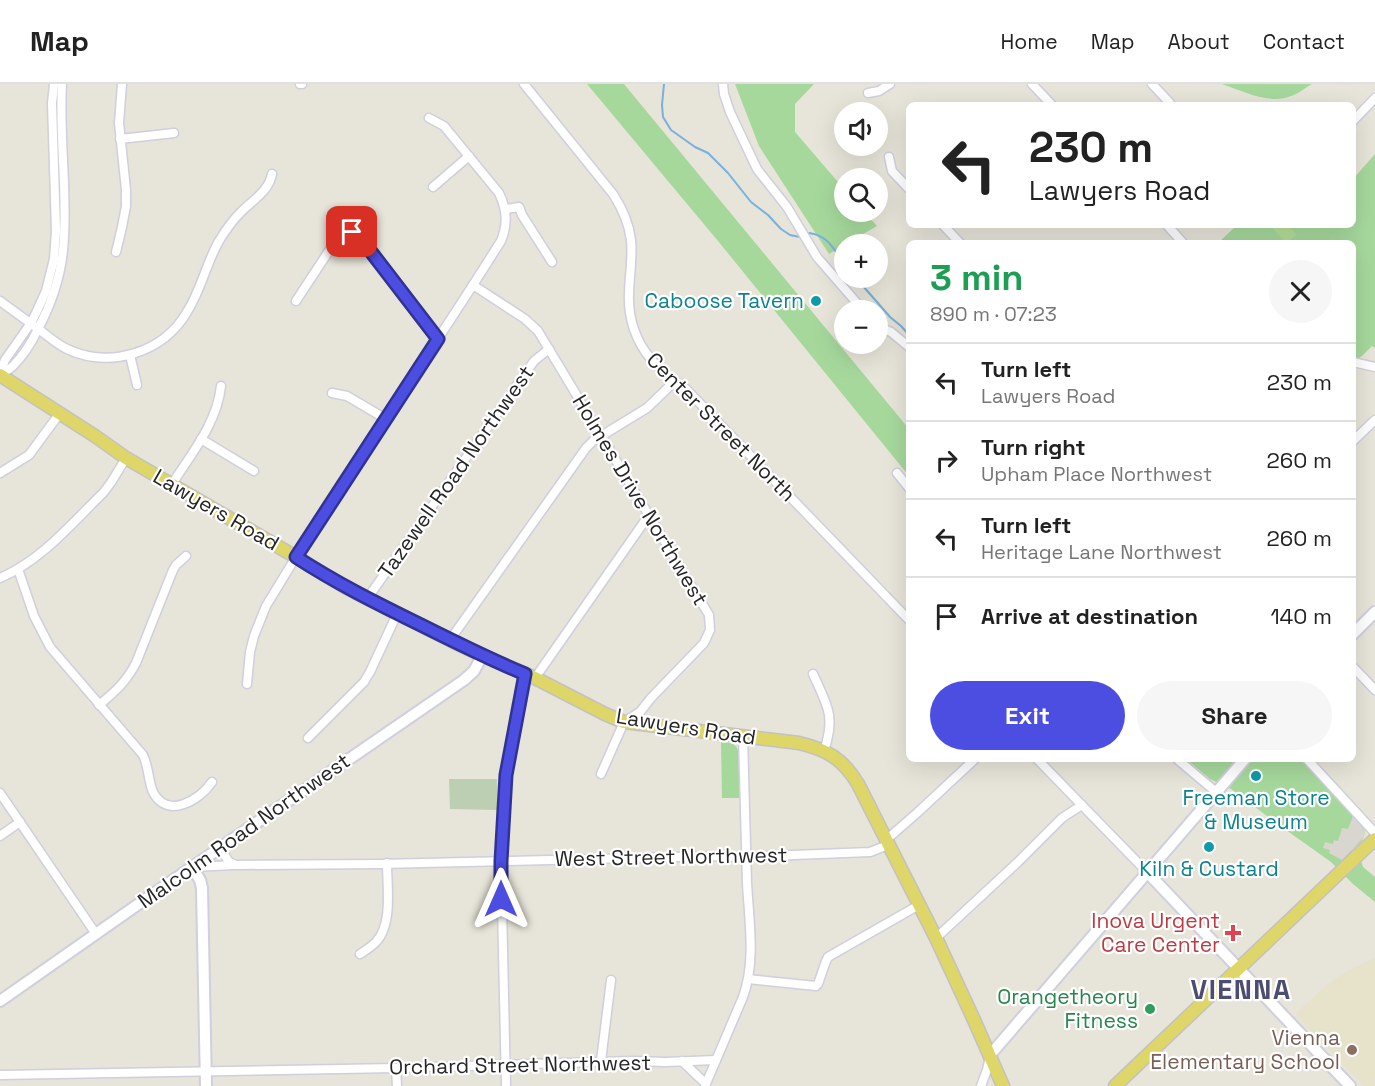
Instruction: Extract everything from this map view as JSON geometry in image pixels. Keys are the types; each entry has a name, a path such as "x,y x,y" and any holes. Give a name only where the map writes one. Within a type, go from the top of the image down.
{"main road":[{"name":"Lawyers Road","path":"0,375 126,458 367,599 605,714 624,722 799,744 824,751 838,759 851,772 936,938 1003,1086"},
{"path":"1115,1086 1375,839"}],"street":[{"path":"0,375 12,367 26,349 52,267 56,231 52,103 54,84"},
{"path":"34,326 47,310 58,276 64,238 62,84"},
{"path":"116,252 126,206 125,174 120,139 119,105 122,84"},
{"name":"Center Street North","path":"525,84 613,194 626,217 631,242 628,296 632,323 639,341 651,359 661,370 686,389 906,617"},
{"path":"723,84 730,112 757,169 787,207 818,257 855,300"},
{"path":"868,93 879,91 890,84"},
{"path":"1032,84 1049,102"},
{"path":"1152,84 1169,102"},
{"path":"1356,118 1375,98"},
{"path":"247,684 250,652 259,621 267,606 296,557 501,241 506,226 506,209 499,193 444,126 429,118"},
{"path":"120,139 174,133"},
{"path":"433,187 469,156"},
{"path":"889,157 892,171 906,186"},
{"path":"0,301 58,344 78,353 106,358 130,355 152,346 162,340 180,322 191,304 214,249 222,236 240,213 266,190 272,174"},
{"path":"506,209 519,207 552,262"},
{"path":"347,215 348,231"},
{"path":"946,228 957,240"},
{"path":"296,301 340,234 348,231 357,234 438,339"},
{"name":"Holmes Drive Northwest","path":"473,285 530,323 538,331 709,615 710,630 704,643 640,712 624,722"},
{"path":"888,331 906,344"},
{"name":"Tazewell Road Northwest","path":"367,599 534,361 549,349"},
{"path":"130,355 137,385"},
{"path":"1356,363 1375,367"},
{"path":"450,640 582,453 593,441 647,408 675,381"},
{"path":"172,484 201,440 214,414 221,386"},
{"path":"332,393 347,396 386,419"},
{"path":"0,473 29,455 60,413"},
{"path":"1356,438 1375,420"},
{"path":"201,440 254,471"},
{"path":"0,578 18,569 42,552 104,492 126,458"},
{"path":"897,473 906,484"},
{"path":"506,1086 501,861 506,775 530,676 649,515"},
{"path":"99,705 124,684 130,675 173,570 186,556"},
{"path":"18,569 41,632 59,659 143,755 154,793 162,802 174,806 184,804 203,793 212,782"},
{"path":"1356,631 1375,612"},
{"path":"308,738 364,682 397,614"},
{"name":"Malcolm Road Northwest","path":"0,1001 464,680 474,671 482,656"},
{"path":"1356,670 1375,690"},
{"path":"813,674 830,714 830,730 824,751"},
{"path":"601,774 624,722"},
{"path":"682,1061 705,1085 743,997 748,979 750,929 743,736"},
{"path":"887,843 972,762"},
{"path":"1040,762 1350,1086"},
{"path":"1180,762 1216,792"},
{"path":"981,1086 990,1055 1242,762"},
{"path":"1310,762 1375,833"},
{"path":"0,793 96,934"},
{"path":"936,938 1062,818 1082,805"},
{"path":"0,836 20,822"},
{"name":"West Street Northwest","path":"192,867 870,852 887,843"},
{"path":"220,848 229,862 236,865"},
{"path":"360,954 376,942 384,929 387,911 387,863"},
{"path":"192,867 202,888 206,1086"},
{"path":"748,979 816,986 828,957 919,905"},
{"path":"601,1061 611,980"},
{"name":"Orchard Street Northwest","path":"0,1075 716,1060"},
{"path":"396,1068 397,1086"}],"shaded area":[{"path":"1353,816 1364,830 1364,837 1342,860 1329,853 1330,850 1323,848 1325,842 1333,844 1334,840 1338,841 1342,828 1348,829"},
{"name":"Vienna Elementary School","path":"1375,958 1375,1086 1364,1086 1295,1014 1329,983 1349,970"}],"green space":[{"path":"587,84 624,84 834,338 834,354 847,354 906,425 906,472"},
{"path":"735,84 814,84 795,104 795,132 834,177 834,222 873,222 877,226 863,234 834,234 834,251 829,254 759,146"},
{"path":"1222,84 1312,84 1294,95 1274,99 1256,96"},
{"path":"1375,154 1375,348 1372,346 1356,360 1356,240 1221,240 1234,228 1356,228 1356,176"},
{"path":"1273,228 1291,228 1297,235 1290,240 1283,240"},
{"path":"721,742 737,747 740,798 722,798"},
{"path":"1190,762 1232,762 1242,771 1250,762 1305,762 1330,787 1364,829 1363,839 1351,851 1357,848 1363,867 1375,877 1375,902 1331,862 1231,789 1210,779"},
{"path":"449,779 497,779 497,810 450,809"}],"waterway":[{"path":"664,84 663,117 671,130 708,153 728,173 751,202 781,229 790,235 800,237"},
{"path":"809,233 826,240 834,249"},
{"path":"865,288 906,332"}],"place":[{"name":"Caboose Tavern","path":"816,301"},
{"name":"Freeman Store & Museum","path":"1256,776"},
{"name":"Kiln & Custard","path":"1209,847"},
{"name":"Inova Urgent Care Center","path":"1233,933"},
{"name":"Orangetheory Fitness","path":"1150,1009"},
{"name":"Vienna Elementary School","path":"1352,1050"}],"district":[{"name":"VIENNA","path":"1241,990"}],"route":[{"path":"352,232 357,234 438,339 296,557 367,599 482,656 525,674 506,775 501,899"}]}
